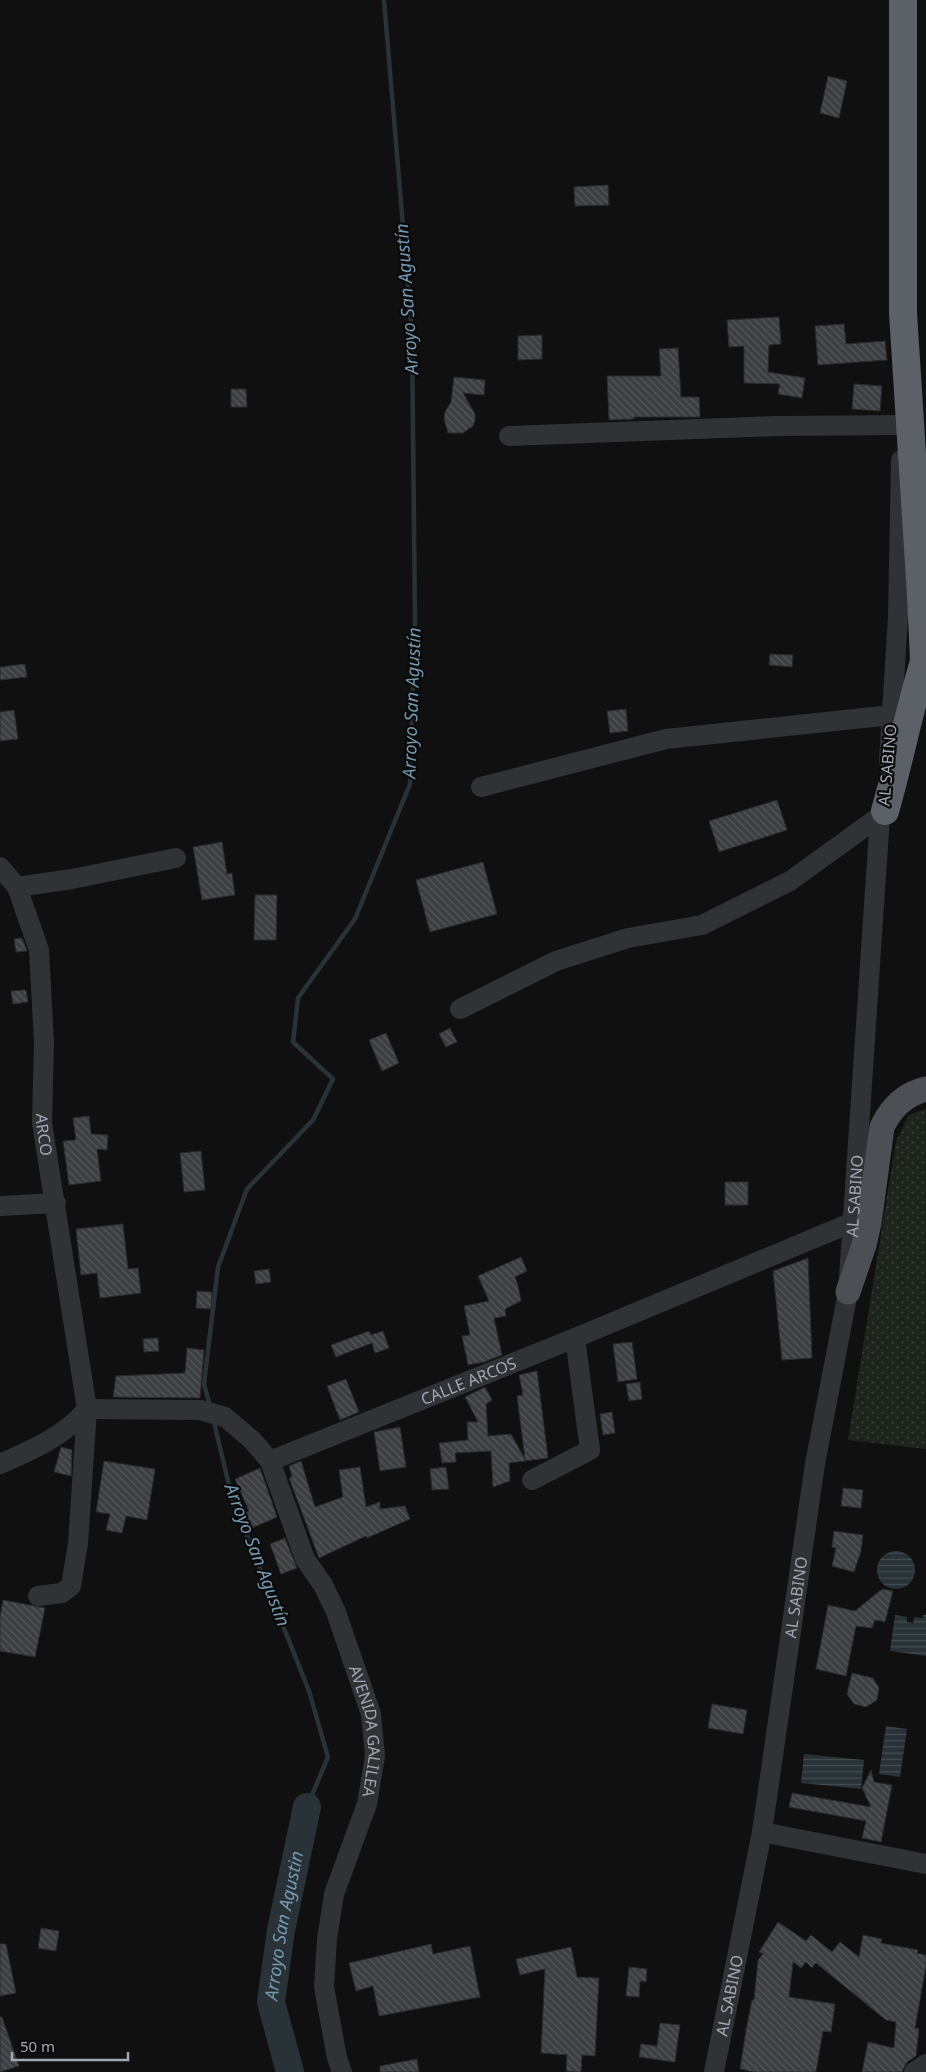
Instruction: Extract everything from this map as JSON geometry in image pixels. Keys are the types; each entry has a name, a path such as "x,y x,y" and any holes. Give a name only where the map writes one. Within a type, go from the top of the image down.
{"highway":[{"path":"904,0 903,313 921,595 926,723"},
{"path":"882,814 926,655"}],"main road":[{"path":"848,1292 870,1223 882,1127 887,1116 897,1103 910,1094 926,1089"}],"street":[{"name":"AL SABINO","path":"714,2072 762,1832 815,1464 848,1292 898,617 903,313"},
{"path":"509,436 779,426 901,425"},
{"path":"481,787 666,739 892,715"},
{"path":"460,1009 556,961 628,938 702,925 790,881 882,814"},
{"path":"17,887 72,879 176,858"},
{"name":"ARCO","path":"0,867 17,887 39,950 44,1042 42,1123 87,1408 78,1544 71,1586 62,1593 38,1596"},
{"path":"0,1206 56,1203"},
{"name":"CALLE ARCOS","path":"270,1461 575,1338 853,1222"},
{"path":"532,1480 590,1450 575,1338"},
{"path":"0,1464 59,1435 76,1422 87,1408 200,1410 225,1417 252,1440 270,1461"},
{"name":"AVENIDA GALILEA","path":"270,1461 305,1559 323,1585 336,1612 371,1714 375,1756 367,1804 334,1894 327,1939 324,1987 337,2058 342,2072"},
{"path":"762,1832 926,1864"},
{"path":"914,2072 926,2064"}],"shaded area":[{"path":"926,1109 926,1449 848,1440 896,1141 909,1115"},
{"path":"896,1551 910,1556 915,1570 910,1584 896,1589 882,1584 877,1570 882,1556"},
{"path":"895,1615 907,1617 907,1622 913,1623 914,1617 923,1618 923,1615 926,1615 926,1656 890,1651"},
{"path":"886,1726 907,1729 900,1777 879,1774"},
{"path":"804,1754 864,1760 861,1789 801,1783"}],"building":[{"path":"828,76 847,81 839,118 820,113"},
{"path":"608,185 609,205 575,206 574,187"},
{"path":"779,317 781,344 769,345 768,372 805,378 802,398 778,394 780,384 744,383 744,346 729,347 727,320"},
{"path":"844,324 846,344 885,341 887,360 818,365 815,326"},
{"path":"542,335 542,359 518,360 518,336"},
{"path":"678,348 681,397 699,397 700,417 634,417 634,419 609,420 607,376 661,376 659,349"},
{"path":"454,377 485,380 484,395 463,393 475,414 475,420 473,426 463,433 448,433 444,419 445,412 451,402"},
{"path":"854,384 882,386 880,411 852,409"},
{"path":"231,389 246,389 247,407 231,407"},
{"path":"770,654 793,655 792,667 769,665"},
{"path":"25,664 27,677 0,680 0,667"},
{"path":"626,709 628,731 610,733 607,711"},
{"path":"14,710 18,739 0,741 0,712"},
{"path":"777,800 787,830 719,852 709,821"},
{"path":"222,842 227,874 232,873 235,895 202,900 193,847"},
{"path":"483,862 497,914 430,932 416,880"},
{"path":"255,895 277,895 276,940 254,940"},
{"path":"22,938 27,951 16,952 14,939"},
{"path":"26,990 28,1002 13,1004 11,991"},
{"path":"450,1028 457,1042 446,1047 439,1034"},
{"path":"386,1033 399,1063 382,1071 369,1040"},
{"path":"89,1116 91,1134 108,1135 107,1150 97,1149 101,1181 69,1185 63,1141 76,1140 73,1118"},
{"path":"201,1151 205,1190 184,1192 180,1153"},
{"path":"725,1182 748,1182 748,1205 725,1205"},
{"path":"123,1224 128,1269 138,1268 141,1293 100,1298 97,1273 81,1275 76,1229"},
{"path":"521,1257 527,1271 515,1277 521,1301 505,1309 506,1316 494,1318 502,1355 484,1362 468,1365 462,1336 470,1335 464,1306 489,1301 478,1276"},
{"path":"808,1258 812,1358 782,1360 773,1271"},
{"path":"269,1269 271,1282 256,1284 254,1271"},
{"path":"197,1291 212,1292 211,1309 196,1308"},
{"path":"369,1331 371,1335 383,1331 389,1348 375,1353 372,1343 336,1357 331,1345"},
{"path":"158,1338 159,1351 144,1352 143,1339"},
{"path":"632,1342 637,1379 618,1382 613,1344"},
{"path":"187,1348 204,1350 200,1398 113,1397 116,1376 185,1373"},
{"path":"537,1371 548,1458 509,1463 510,1481 493,1487 491,1451 455,1453 456,1462 442,1463 439,1443 468,1440 467,1422 478,1422 465,1397 485,1387 492,1400 486,1404 488,1436 511,1434 525,1459 517,1396 523,1395 519,1375"},
{"path":"346,1379 359,1412 340,1420 327,1386"},
{"path":"640,1382 642,1399 629,1401 626,1384"},
{"path":"612,1412 615,1433 603,1435 600,1414"},
{"path":"400,1427 406,1467 380,1471 374,1432"},
{"path":"61,1447 72,1450 71,1476 54,1472"},
{"path":"104,1461 155,1469 147,1520 126,1516 122,1533 106,1530 110,1514 96,1512"},
{"path":"301,1461 315,1507 343,1497 339,1470 360,1467 366,1507 380,1502 380,1509 405,1506 410,1519 367,1538 366,1536 319,1558 289,1478 292,1477 289,1466"},
{"path":"446,1467 449,1489 432,1490 430,1469"},
{"path":"260,1468 277,1517 250,1529 244,1513 249,1511 235,1479"},
{"path":"843,1488 863,1490 861,1508 841,1506"},
{"path":"834,1531 863,1535 861,1551 854,1572 832,1566 836,1548 832,1547"},
{"path":"285,1538 297,1568 281,1574 270,1544"},
{"path":"882,1589 893,1591 885,1622 875,1620 872,1628 856,1626 846,1676 816,1669 828,1605 855,1611"},
{"path":"3,1600 45,1608 35,1657 0,1651 0,1616"},
{"path":"852,1673 873,1678 879,1688 877,1700 866,1707 854,1704 847,1694"},
{"path":"712,1704 747,1710 743,1734 708,1728"},
{"path":"871,1770 874,1782 892,1785 881,1842 862,1838 866,1821 789,1807 792,1793 871,1807 862,1788"},
{"path":"778,1922 806,1941 811,1935 832,1952 840,1942 859,1957 863,1935 882,1939 881,1943 918,1950 917,1953 926,1955 926,1966 915,2028 919,2029 916,2056 907,2062 902,2072 862,2072 868,2042 894,2048 896,2022 886,2020 816,1963 812,1968 806,1962 801,1968 793,1962 789,1997 835,2004 831,2032 823,2031 816,2072 754,2072 740,2069 752,2000 754,2000 758,1960 763,1954 759,1952"},
{"path":"41,1928 59,1931 56,1951 38,1948"},
{"path":"0,1944 6,1944 16,1993 0,1996"},
{"path":"431,1944 433,1954 470,1946 480,1997 379,2016 373,1986 356,1991 349,1963"},
{"path":"571,1947 577,1977 599,1978 595,2056 582,2055 581,2072 566,2071 567,2055 541,2053 545,1969 520,1975 516,1959"},
{"path":"629,1967 647,1969 646,1982 640,1981 639,1997 626,1996"},
{"path":"0,2017 2,2017 19,2066 0,2072"},
{"path":"660,2023 680,2025 675,2062 639,2057 641,2044 657,2046"},
{"path":"417,2059 419,2072 380,2072 380,2066"}],"waterway":[{"name":"Arroyo San Agustín","path":"210,1406 204,1384 218,1267 247,1189 313,1120 333,1079 293,1042 298,998 355,919 410,784 415,619 412,333 384,0"},
{"name":"Arroyo San Agustín","path":"213,1418 232,1498 309,1691 328,1757 307,1807 281,1930 271,2002 290,2072"},
{"name":"Arroyo San Agustín","path":"290,2072 271,2002 281,1930 307,1807"}],"water label":[{"name":"Arroyo San Agustin","path":"286,1925"}]}
